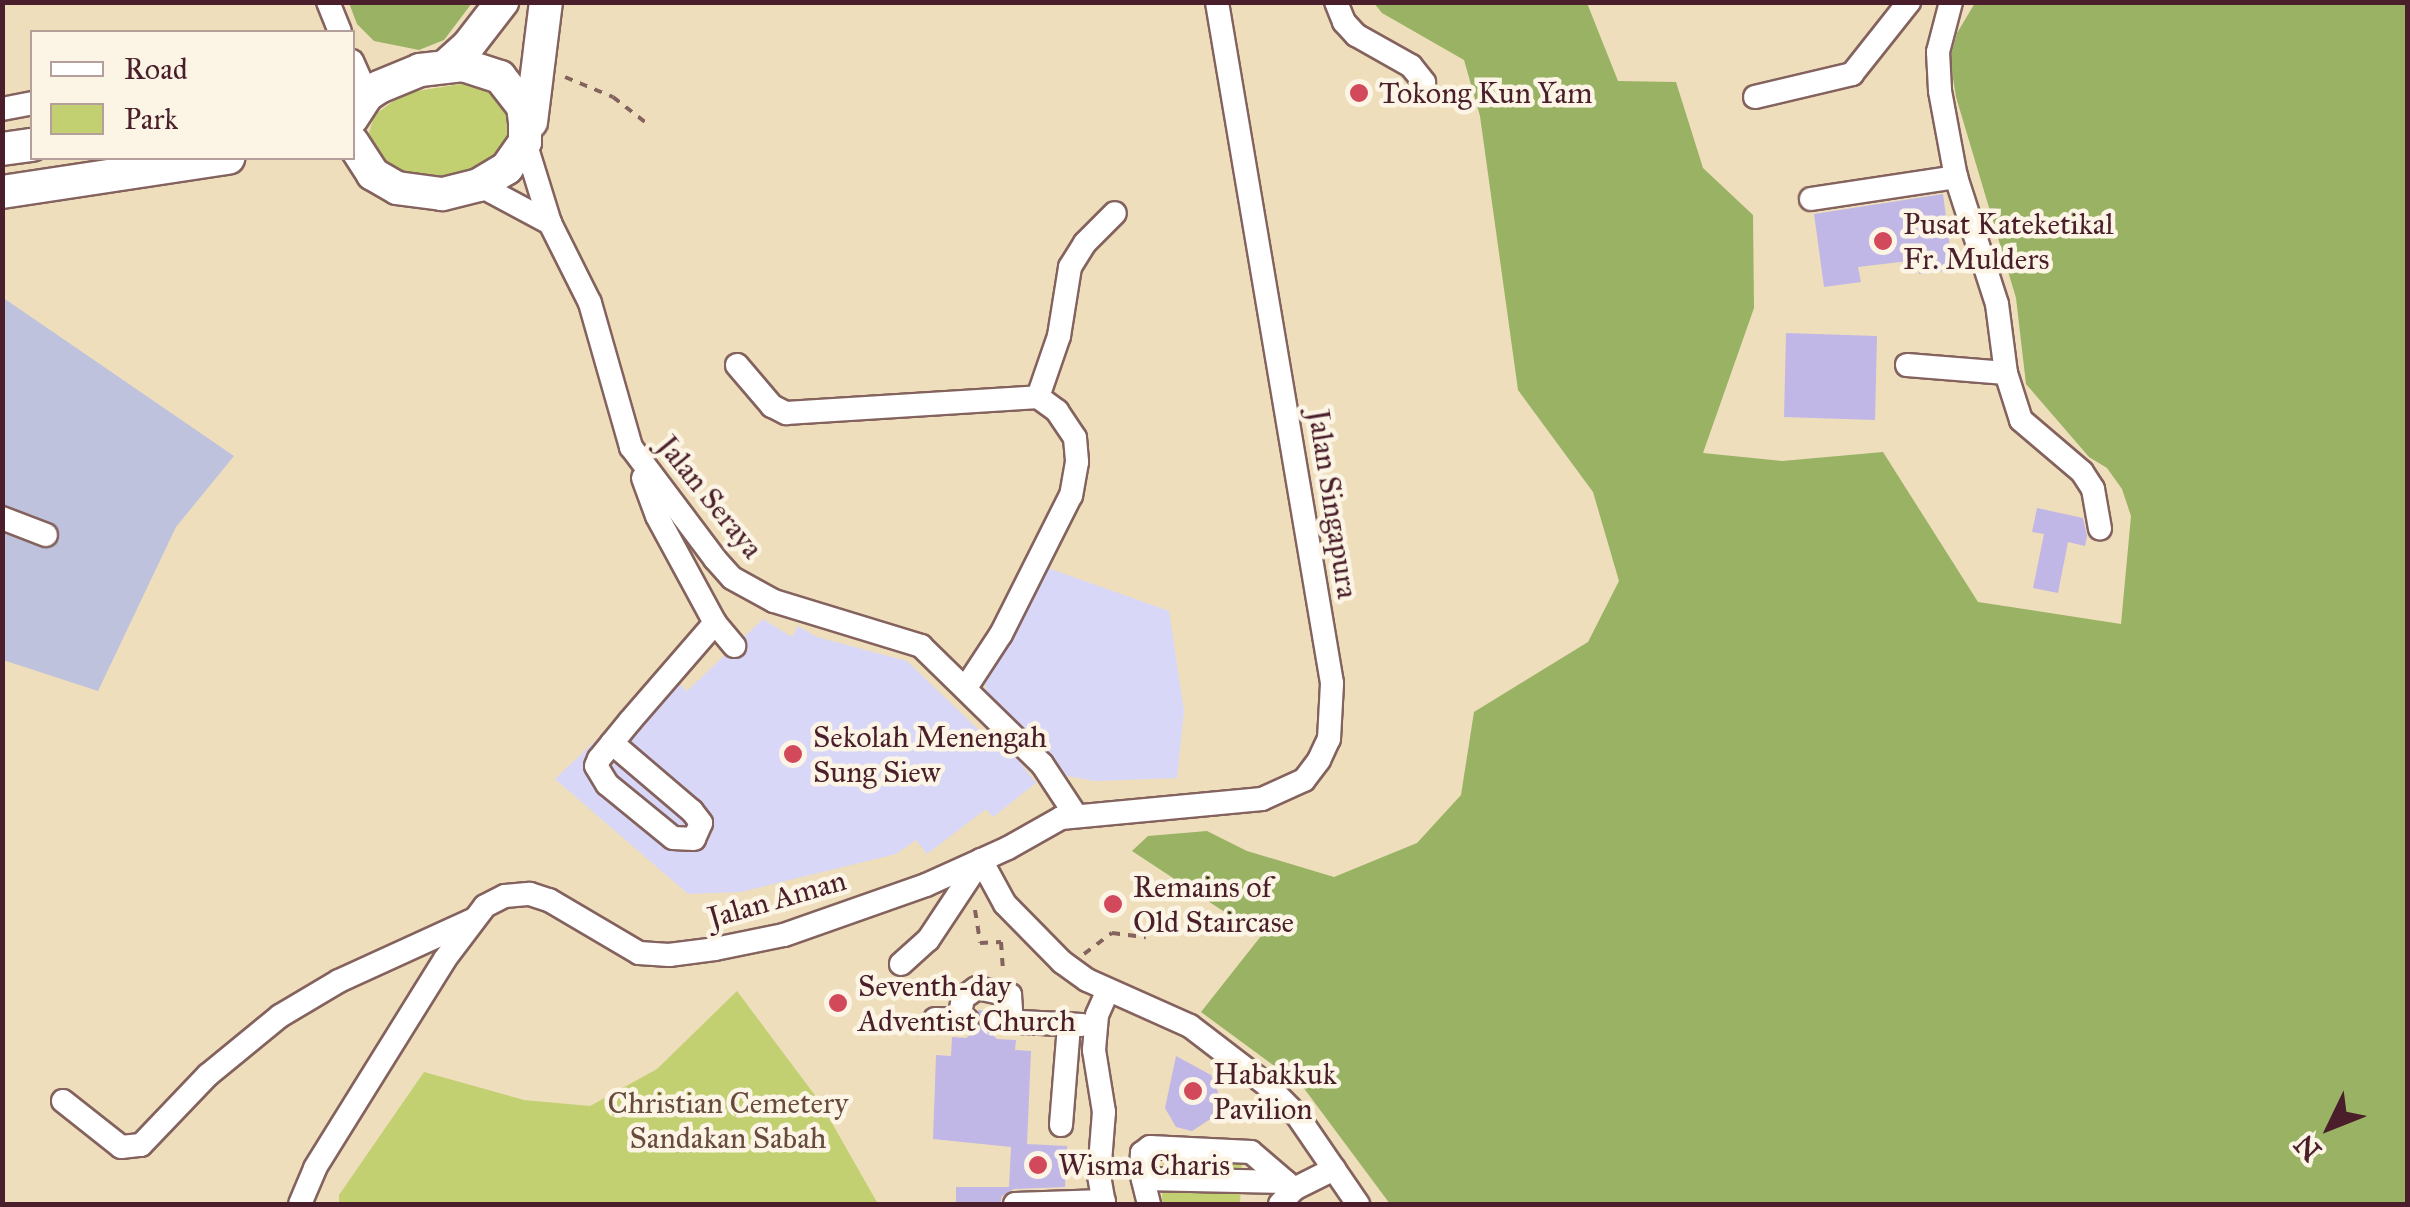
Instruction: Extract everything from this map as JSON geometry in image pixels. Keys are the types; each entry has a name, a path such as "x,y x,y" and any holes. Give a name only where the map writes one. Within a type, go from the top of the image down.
{"highway":[{"path":"447,64 468,46 502,2"},
{"path":"348,160 397,188 442,194 479,185 508,168 525,142 546,2"},
{"path":"357,104 398,78 447,64 482,69 513,90 523,106 525,142"},
{"path":"2,150 30,145"},
{"path":"355,147 373,174"},
{"path":"2,192 215,160"}],"street":[{"path":"328,2 339,30"},
{"name":"Jalan Singapura","path":"1076,814 1262,800 1304,780 1330,739 1332,683 1217,2"},
{"path":"1336,2 1356,35 1411,66 1424,82"},
{"path":"1755,97 1852,74 1908,2"},
{"path":"1951,2 1938,52 1940,91 1956,177 1997,304 2006,372 2021,420 2082,472 2093,488 2100,528"},
{"path":"2,109 30,103"},
{"name":"Jalan Seraya","path":"525,142 550,223 590,304 632,447 652,479 732,578 774,601 921,646 967,686 1059,783 1076,814"},
{"path":"1811,199 1956,177"},
{"path":"479,185 550,223"},
{"path":"1038,397 1060,336 1070,267 1085,243 1116,214"},
{"path":"737,365 772,406 799,414 901,403 1038,397 1057,411 1075,438 1077,462 1071,494 1001,634 967,686"},
{"path":"1907,365 2006,372"},
{"path":"632,447 657,516 715,622 734,646"},
{"path":"2,518 46,535"},
{"path":"612,743 692,811 700,823 694,839 672,838 599,775 599,759 612,743 715,622"},
{"name":"Jalan Aman","path":"300,1204 343,1122 444,959 486,906 506,896 530,894 549,900 640,952 684,953 784,934 926,885 1076,814"},
{"path":"901,964 928,940 981,860 1005,904 1070,968 1210,1039 1297,1116 1358,1204"},
{"path":"63,1100 121,1147 141,1146 208,1074 280,1016 338,981 476,918"},
{"path":"935,1018 963,1020 963,998 972,990 1004,992 1012,1002 1005,1021 1096,1026"},
{"path":"1015,1204 1104,1202 1100,1175 1104,1112 1094,1050 1096,1026 1108,990"},
{"path":"1061,1125 1069,1024"},
{"path":"1149,1204 1142,1152 1150,1147 1242,1150 1258,1156 1287,1192"},
{"path":"1143,1180 1287,1192 1334,1169"}],"path":[{"path":"564,76 614,97 644,122"},
{"path":"976,917 980,943 1002,942 1004,992"},
{"path":"1070,968 1102,936 1112,933 1146,937"}],"shaded area":[{"path":"2,297 234,456 176,527 98,691 3,660"},
{"name":"Sekolah Menengah Sung Siew","path":"1045,567 1169,611 1184,711 1177,778 1095,781 1067,776 987,697 985,683"},
{"name":"Sekolah Menengah Sung Siew","path":"763,619 792,637 798,626 817,637 907,661 1006,756 1012,752 1036,783 993,817 986,809 927,854 916,840 896,854 741,892 688,894 555,779 667,673 687,691"}],"green space":[{"path":"349,3 472,3 444,40 419,50 374,41 357,24"},
{"path":"1374,3 1587,3 1618,81 1676,82 1703,168 1753,215 1754,308 1703,453 1782,461 1883,452 1978,602 2121,624 2131,516 2122,489 2107,468 2089,457 2026,384 2016,298 1956,97 1950,59 1957,33 1975,3 2407,3 2407,1204 1390,1204 1303,1087 1201,1012 1261,936 1132,851 1148,836 1207,831 1247,851 1334,877 1417,843 1461,795 1474,712 1588,642 1619,581 1593,492 1518,390 1480,116 1464,60 1382,13"},
{"path":"461,84 486,90 506,105 513,121 509,144 487,165 461,178 420,180 384,170 367,141 374,115 405,93"},
{"name":"Christian Cemetery Sandakan Sabah","path":"737,991 820,1102 878,1204 339,1204 339,1195 424,1072 524,1100 590,1106 657,1069"},
{"path":"1163,1155 1242,1158 1240,1204 1162,1203"}],"building":[{"name":"Pusat Kateketikal Fr. Mulders","path":"1943,194 1953,270 1919,274 1917,260 1858,267 1861,282 1824,287 1814,214"},
{"path":"1786,333 1877,336 1875,420 1784,417"},
{"path":"2037,508 2083,518 2085,546 2068,542 2058,593 2033,588 2044,534 2032,532"},
{"path":"978,1010 988,1011 985,1027 997,1039 1016,1040 1015,1050 1031,1051 1027,1144 1067,1146 1065,1187 1014,1189 1002,1196 1000,1204 956,1204 956,1187 1009,1187 1011,1147 933,1139 936,1055 951,1056 952,1037 966,1038 979,1029"},
{"name":"Habakkuk Pavilion","path":"1176,1056 1211,1075 1222,1102 1215,1116 1192,1131 1176,1127 1165,1108"}],"place":[{"name":"Tokong Kun Yam","path":"1359,93"},
{"name":"Pusat Kateketikal Fr. Mulders","path":"1883,241"},
{"name":"Sekolah Menengah Sung Siew","path":"793,754"},
{"name":"Remains of Old Staircase","path":"1113,904"},
{"name":"Seventh-day Adventist Church","path":"838,1003"},
{"name":"Habakkuk Pavilion","path":"1193,1091"},
{"name":"Wisma Charis","path":"1038,1165"}]}
